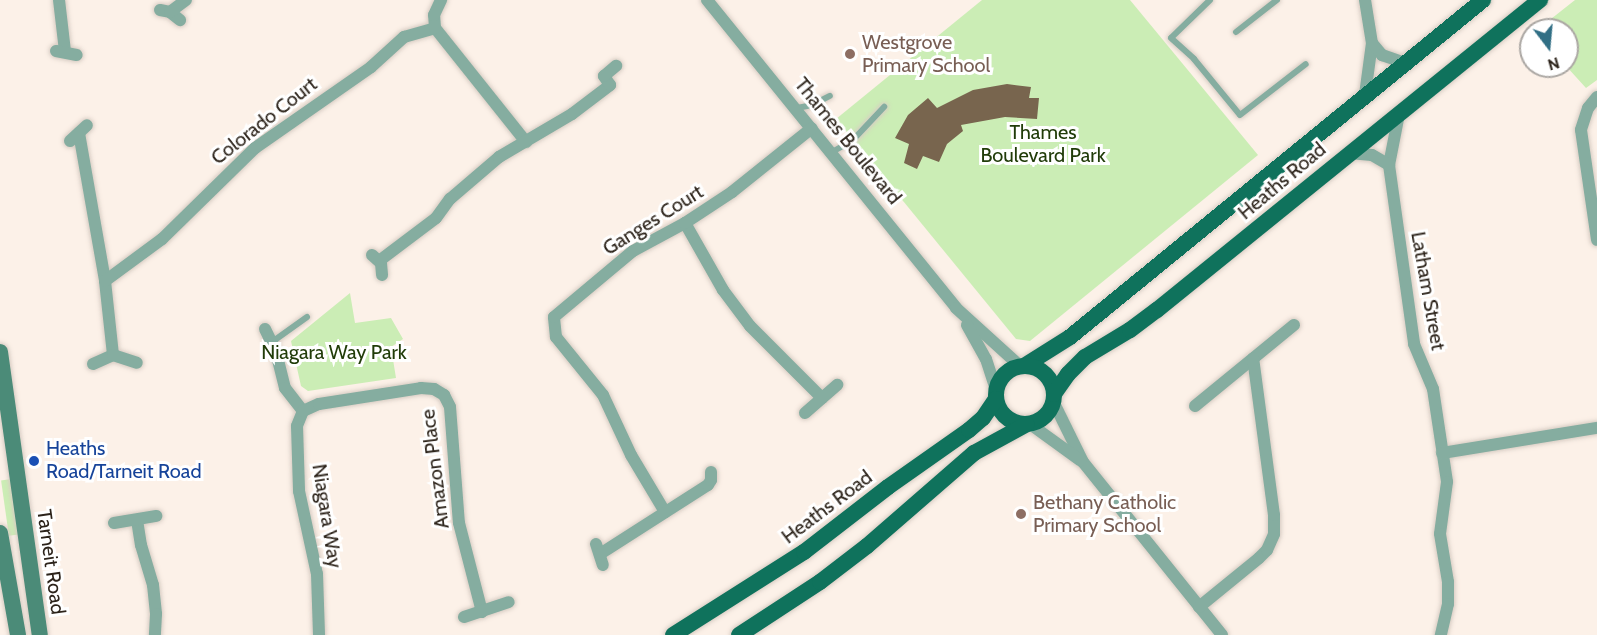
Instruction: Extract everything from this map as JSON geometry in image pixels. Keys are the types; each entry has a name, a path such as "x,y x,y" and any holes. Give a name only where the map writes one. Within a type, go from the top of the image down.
{"main road":[{"name":"Heaths Road","path":"1022,366 1053,350 1077,332 1483,0"},
{"name":"Heaths Road","path":"1054,397 1068,374 1084,357 1130,330 1158,310 1540,0"},
{"name":"Tarneit Road","path":"0,352 40,635"},
{"path":"740,635 820,582 867,546 974,453 1045,416 1054,397 1048,377 1041,371 1022,366 1004,375 996,394 1004,415 1011,421 1029,424"},
{"name":"Heaths Road","path":"673,635 804,552 888,487 969,430 983,418 996,394"},
{"path":"0,532 18,635"}],"street":[{"path":"59,0 66,52"},
{"path":"170,14 186,0"},
{"path":"441,0 434,15 435,28 526,142"},
{"name":"Thames Boulevard","path":"707,0 956,308 986,359 996,394"},
{"path":"1365,0 1372,43 1365,95"},
{"name":"Colorado Court","path":"105,281 162,239 255,148 371,67 404,37 435,28"},
{"path":"1372,43 1382,55 1405,63"},
{"path":"382,275 376,258 436,218 450,199 475,174 499,157 572,114 610,85 604,76 616,66"},
{"path":"1597,97 1588,108 1581,130 1597,240"},
{"name":"Latham Street","path":"1400,113 1389,165 1413,344 1431,380 1447,482 1440,534 1448,604 1441,635"},
{"name":"Ganges Court","path":"665,512 631,455 603,395 558,341 553,321 560,309 633,251 685,223 732,192 812,128"},
{"path":"79,133 105,281 113,355"},
{"path":"1350,153 1372,155 1389,165"},
{"path":"685,223 723,290 750,326 822,398"},
{"name":"Thames Boulevard","path":"956,308 1022,366"},
{"path":"1195,406 1294,325"},
{"path":"265,329 272,342 285,388 303,411"},
{"path":"93,364 113,355 138,363"},
{"path":"1199,607 1259,558 1267,550 1274,534 1274,515 1253,358"},
{"path":"805,413 837,385"},
{"name":"Amazon Place","path":"303,411 319,404 424,387 444,395 450,407 459,523 482,612"},
{"path":"1054,397 1083,462 1222,635"},
{"name":"Niagara Way","path":"303,411 297,426 299,491 317,574 319,635"},
{"path":"1029,424 1083,462"},
{"path":"1442,453 1597,428"},
{"path":"600,554 665,512 707,492 711,472"},
{"path":"114,523 156,516"},
{"path":"137,520 141,545 153,585 156,614 154,635"},
{"path":"464,617 509,602"}],"lane":[{"path":"1210,0 1171,38 1194,59 1240,115 1306,64"},
{"path":"1236,32 1277,0"},
{"path":"796,108 812,105 830,96"},
{"path":"832,152 852,141 884,107"},
{"path":"272,342 307,317"}],"green space":[{"name":"Thames Boulevard Park","path":"982,0 1130,0 1258,155 1030,341 1016,339 836,119"},
{"path":"1575,0 1597,0 1597,80 1586,88 1577,78 1579,78 1579,18 1552,18"},
{"name":"Niagara Way Park","path":"350,293 355,323 391,318 403,339 391,347 396,378 308,391 301,386 291,341"},
{"path":"11,479 19,534 9,536 1,480"}],"building":[{"path":"1007,84 1031,87 1029,98 1039,98 1037,119 1005,117 961,125 963,131 947,144 939,162 923,156 917,169 904,163 909,144 895,138 908,115 928,98 937,108 973,90"}],"place":[{"name":"Westgrove Primary School","path":"850,54"},
{"name":"Heaths Road/Tarneit Road","path":"34,461"},
{"name":"Bethany Catholic Primary School","path":"1021,514"}]}
